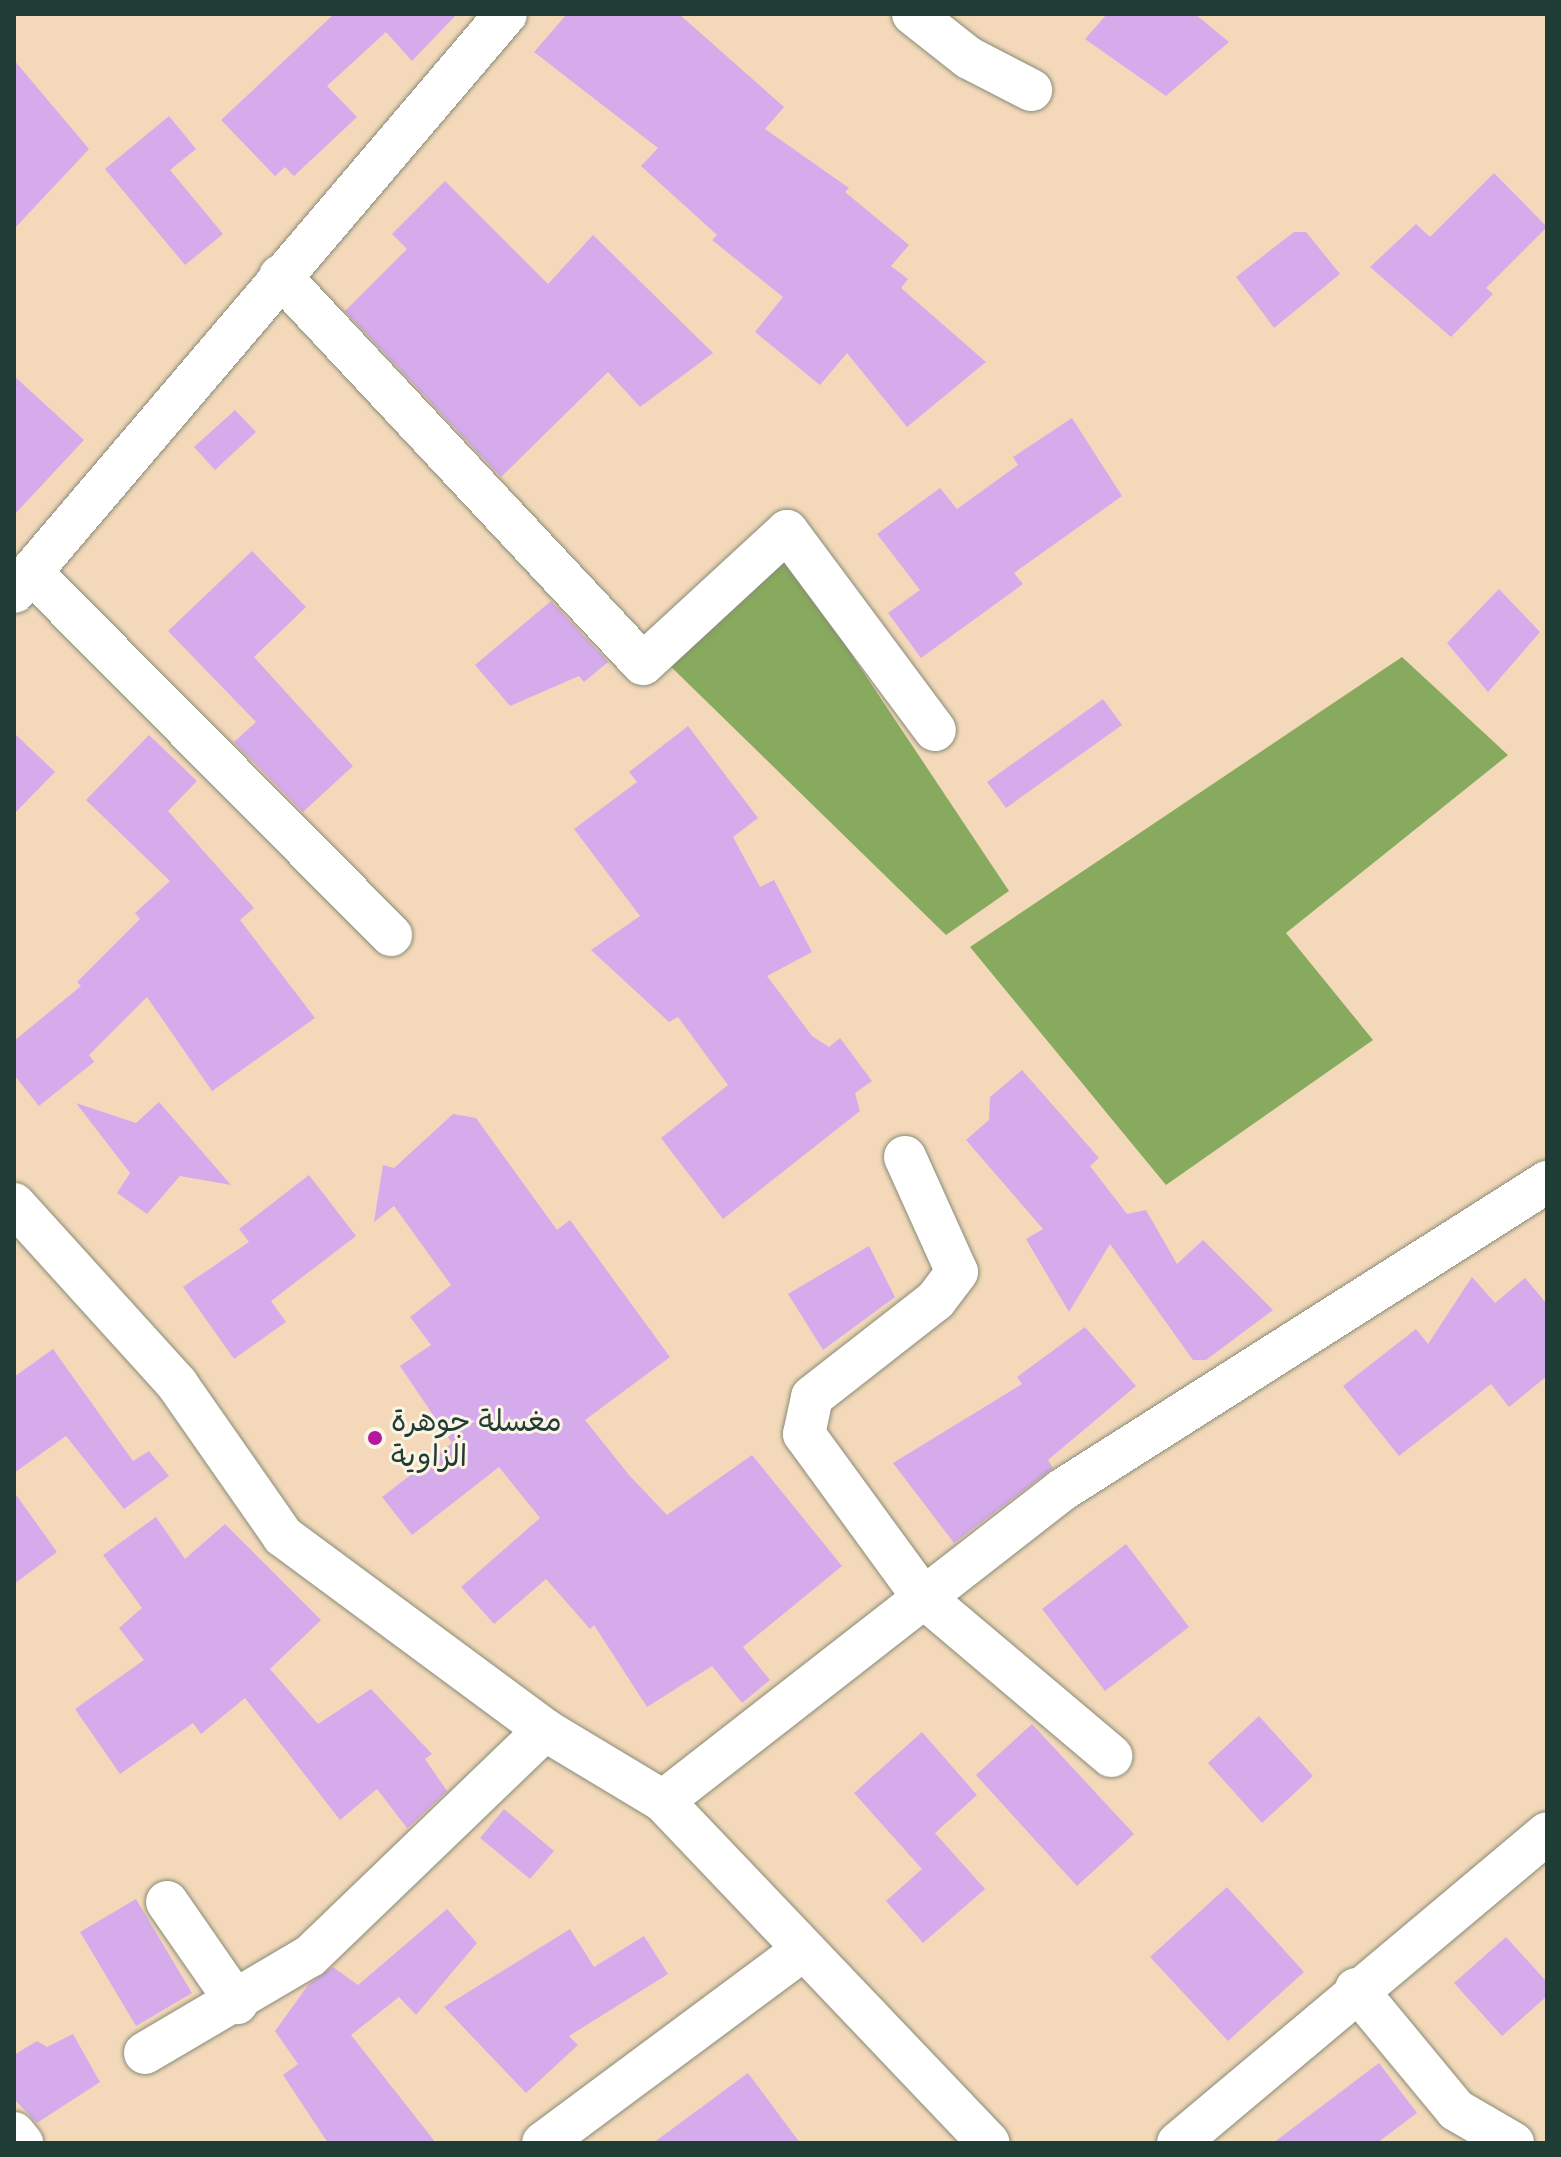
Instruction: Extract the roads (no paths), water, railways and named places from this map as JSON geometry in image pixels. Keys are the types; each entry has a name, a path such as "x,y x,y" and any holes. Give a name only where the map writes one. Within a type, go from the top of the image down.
{"street":[{"path":"391,935 23,582 280,276 506,14"},
{"path":"913,14 969,58 1031,90"},
{"path":"280,276 643,664 787,531 935,730"},
{"path":"905,1157 957,1272 943,1294 812,1397 801,1422 922,1596 1111,1756"},
{"path":"663,1801 922,1596 1062,1490 1547,1182"},
{"path":"14,1204 177,1384 283,1536 545,1730 663,1801 989,2143"},
{"path":"145,2053 237,2003 310,1956 545,1730"},
{"path":"1178,2143 1356,1989 1547,1833"},
{"path":"167,1902 237,2003"},
{"path":"543,2143 803,1950"},
{"path":"1356,1989 1456,2110 1513,2143"},
{"path":"14,2133 22,2143"}],"place":[{"name":"مغسلة جوهرة الزاوية","path":"375,1438"}]}
